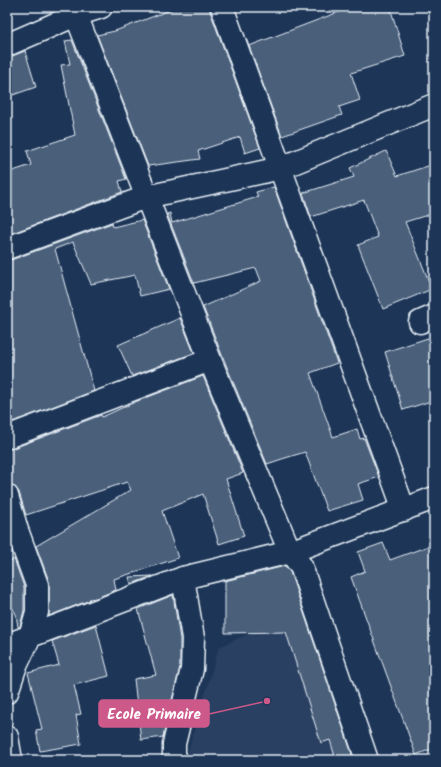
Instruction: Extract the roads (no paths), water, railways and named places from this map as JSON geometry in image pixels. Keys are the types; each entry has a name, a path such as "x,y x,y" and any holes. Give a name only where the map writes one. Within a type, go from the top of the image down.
{"street":[{"path":"7,45 74,11 101,7"},
{"path":"222,7 404,510"},
{"path":"74,11 210,360 290,552 302,566 366,760"},
{"path":"7,248 146,197 281,168 434,105"},
{"path":"7,437 210,360"},
{"path":"7,496 17,530 37,585 37,612 30,636 11,661 7,692"},
{"path":"7,645 183,578 290,552 434,498"},
{"path":"174,760 174,744 192,670 193,638 183,578"},
{"path":"7,737 11,760"}],"place":[{"name":"Ecole Primaire","path":"267,701"}]}
